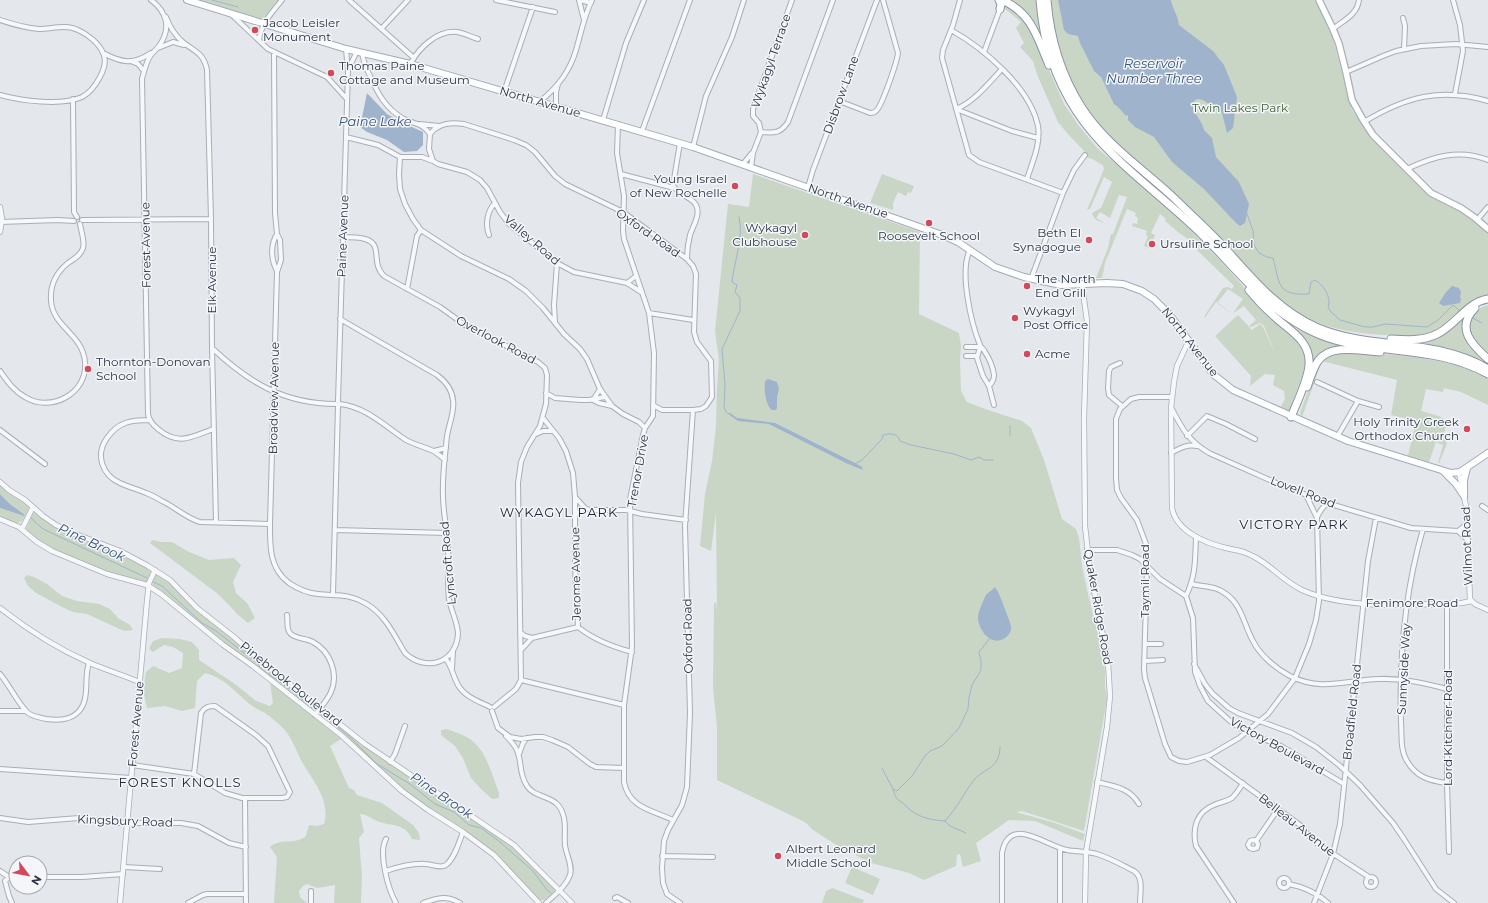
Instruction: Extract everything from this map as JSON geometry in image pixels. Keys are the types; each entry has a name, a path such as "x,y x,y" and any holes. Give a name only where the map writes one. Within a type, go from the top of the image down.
{"highway":[{"path":"1000,0 1000,9"},
{"path":"1000,0 1017,8 1026,18 1035,33 1049,66 1081,119 1105,147 1210,242 1265,300 1281,313 1300,325 1341,342 1413,351 1450,358 1470,365 1488,374"},
{"path":"1040,0 1041,17 1046,43 1064,90"},
{"path":"1047,0 1051,32 1062,68 1079,103 1115,147 1178,202 1220,243 1276,302 1299,318 1318,328 1338,335 1445,351 1464,357 1488,369"},
{"path":"1210,242 1234,273 1258,300 1300,339 1306,347 1309,359 1308,370 1293,418"},
{"path":"1338,335 1405,339 1427,338 1436,335 1445,329 1474,304 1488,299"},
{"path":"1488,302 1479,305 1474,309 1468,317 1466,327 1470,341 1488,359"},
{"path":"1293,418 1315,365 1326,354 1339,350 1385,352 1413,351"}],"main road":[{"name":"North Avenue","path":"188,0 346,49 410,64 693,147 945,236 970,250 995,267 1031,279 1061,285 1117,283 1130,285 1142,290 1154,299 1169,314 1213,374 1227,386 1246,397 1337,437 1364,447 1452,473 1458,473"},
{"path":"1319,0 1333,29 1346,72 1352,100 1364,122 1382,145 1431,193 1461,208 1488,229"},
{"path":"1458,473 1488,453"},
{"path":"1464,496 1464,480 1467,468"},
{"path":"1442,470 1454,482 1464,496"}],"street":[{"path":"151,0 157,2 166,17"},
{"path":"259,40 264,24 282,0"},
{"path":"349,0 414,58"},
{"path":"382,28 408,0"},
{"path":"496,0 508,1 555,12"},
{"path":"539,102 558,84 572,61 591,1 579,0 584,21"},
{"path":"603,120 626,43 644,0"},
{"path":"642,132 690,0"},
{"path":"693,147 706,96 732,37 744,0"},
{"name":"Wykagyl Terrace","path":"761,132 759,123 753,116 752,109 792,0"},
{"path":"743,164 752,153 761,132 778,132 782,130 788,122 833,0"},
{"path":"960,0 943,50 942,58 969,154 975,159 1063,193"},
{"path":"1333,29 1353,14 1357,8 1359,0"},
{"path":"1453,0 1460,25 1463,45 1455,94"},
{"name":"Disbrow Lane","path":"808,187 813,170 877,2 883,2"},
{"path":"839,101 863,111 874,113 885,93 897,60 898,53 883,2"},
{"path":"504,92 533,7"},
{"path":"984,52 1000,9"},
{"path":"231,14 265,47 327,77 346,98"},
{"name":"Elk Avenue","path":"166,17 179,39 201,55 207,70 216,522"},
{"name":"Forest Avenue","path":"149,420 142,79 149,57 161,43 164,36 166,17"},
{"path":"1403,18 1405,26 1404,49"},
{"path":"0,20 38,28 78,29 95,43 103,53 115,60"},
{"path":"951,30 984,52 1017,86 1028,102 1038,126 1038,138 1037,148 1027,180"},
{"path":"410,64 429,41 443,33 458,33 478,39"},
{"path":"133,62 145,57 162,46 173,42 188,46"},
{"path":"1346,72 1404,49 1433,44 1488,47"},
{"name":"Paine Avenue","path":"333,594 346,98 348,71 346,49"},
{"name":"Broadview Avenue","path":"274,52 273,75 276,234 272,241 273,263 277,272"},
{"path":"360,52 362,60 381,100 395,113 411,122 419,124 430,134"},
{"name":"Paine Avenue","path":"348,71 360,52"},
{"path":"0,95 21,100 36,101 82,97 94,86 104,65 103,53"},
{"path":"104,65 115,60 133,62 144,71"},
{"path":"956,109 961,107 981,91 1002,69"},
{"path":"556,107 556,92 558,84"},
{"path":"1364,122 1390,107 1406,101 1431,95 1455,94 1488,101"},
{"path":"72,99 74,212 76,219"},
{"path":"956,109 996,126 1038,138"},
{"name":"Oxford Road","path":"419,124 440,126 450,123 464,124 519,142 535,152 555,176 565,184 623,212 687,259 693,266 696,274 693,320 694,332 697,342 711,361 712,397 710,402 701,409 662,410 653,405"},
{"path":"618,124 617,153 624,196 624,239 649,313 654,353 653,416"},
{"path":"433,160 429,149 430,134 440,126"},
{"path":"346,137 378,145 400,158 400,189 405,204 421,230 461,256 500,274 517,284 535,300 564,334 580,349 587,359 604,397 612,406 623,414 640,422 645,428"},
{"path":"674,188 673,182 680,143"},
{"path":"422,157 429,149"},
{"path":"751,167 752,153"},
{"path":"1031,279 1063,193 1074,170 1085,155"},
{"path":"1407,169 1430,158 1449,155 1469,155 1488,160"},
{"name":"Valley Road","path":"400,158 422,157 433,160 438,164 467,172 480,180 487,188 509,224 557,263 574,272 626,283 641,292"},
{"path":"621,174 674,188 696,204 698,211 689,239 687,259"},
{"path":"489,235 487,223 489,211 495,203"},
{"path":"0,206 0,232"},
{"path":"1477,220 1488,207"},
{"path":"0,371 13,387 25,397 43,403 52,403 74,392 81,381 85,370 84,352 72,335 58,320 50,300 53,284 60,271 79,254 83,247 80,218 1,222"},
{"path":"81,222 145,219 211,219"},
{"path":"407,289 417,236 421,230"},
{"name":"Broadview Avenue","path":"270,524 277,272 281,260 280,240 276,234"},
{"name":"Overlook Road","path":"343,237 363,238 373,243 376,248 378,268 380,272 440,307 465,325 538,362 545,368 547,375 546,404 543,418 536,434 527,447 521,462 518,483 521,680"},
{"path":"970,250 966,261 965,280 973,322 980,347 984,350 987,356 994,376 993,382 989,386"},
{"path":"555,322 554,305 557,263"},
{"path":"626,283 636,276"},
{"name":"Quaker Ridge Road","path":"1082,285 1087,321 1084,418 1084,485 1087,550 1109,674 1109,708 1086,852 1085,903"},
{"path":"649,313 693,320"},
{"name":"Lyncroft Road","path":"340,319 432,371 448,385 453,399 446,448 443,512 447,533 449,600 458,634 453,651 446,659"},
{"name":"Lovell Road","path":"1189,340 1175,373 1172,408 1187,436 1199,447 1209,453 1327,503 1411,528 1458,530"},
{"path":"966,346 980,347"},
{"path":"980,347 977,356 983,376 989,386 994,405"},
{"path":"212,348 241,374 274,393 306,401 338,404 364,412 385,424 407,440 427,450 434,451 446,448"},
{"path":"966,356 977,356"},
{"path":"1120,363 1111,367 1109,371 1108,388 1109,395 1122,406 1129,400 1136,398 1172,398"},
{"path":"1317,382 1358,401 1379,407"},
{"path":"593,400 600,389"},
{"path":"546,393 555,398 593,400 604,397"},
{"path":"546,404 555,398"},
{"path":"593,400 612,406"},
{"path":"1337,437 1358,401"},
{"name":"Taymil Road","path":"1122,406 1116,419 1117,490 1121,498 1135,516 1146,544 1145,661 1146,678 1149,691 1165,744 1171,757 1179,761 1187,762 1206,756"},
{"name":"Fenimore Road","path":"1172,408 1171,453 1173,514 1181,525 1196,537 1213,544 1241,551 1253,556 1262,561 1292,585 1318,596 1364,603 1447,604 1471,601"},
{"path":"653,416 662,410"},
{"name":"Oxford Road","path":"677,902 667,894 664,887 662,877 662,856 664,841 673,820 682,806 687,787 690,713 685,526 693,410"},
{"name":"Trenor Drive","path":"653,416 645,428 630,499 632,652 624,705 624,768 625,787 631,799 636,804 673,820"},
{"path":"1187,436 1207,416 1255,439"},
{"name":"Jerome Avenue","path":"543,418 559,438 569,458 573,473 575,497 575,567 578,627"},
{"path":"213,429 185,440 166,436 149,420 124,422 109,435 101,451 100,459 106,472 119,483 147,493 170,504 195,520 207,523 270,524 272,556 275,566 282,576 292,585 316,594 343,595 358,599 371,607 386,621 405,653 409,657 422,663 430,664 446,659 452,668 458,685 463,691 472,698 492,708 497,726 512,743 518,754 522,775 527,787 535,794 550,799 556,803 561,810 564,818 565,842 570,872 567,881 546,903"},
{"path":"640,422 649,421"},
{"path":"0,430 45,464"},
{"path":"536,434 543,431 552,431"},
{"path":"1171,453 1188,445 1199,447"},
{"path":"434,451 445,460"},
{"name":"Wilmot Road","path":"1458,473 1464,496 1467,524 1471,601 1488,610"},
{"name":"Pinebrook Boulevard","path":"0,482 33,506 47,519 61,528 120,551 155,570 174,583 194,605 320,708 390,762 510,841 528,857 572,903"},
{"path":"1206,756 1226,746 1246,732 1277,704 1295,678 1312,637 1317,613 1318,596 1317,518 1306,495"},
{"path":"575,497 585,508 590,510 616,510 686,520"},
{"path":"1317,518 1327,503"},
{"path":"22,529 33,506"},
{"path":"1482,506 1488,510"},
{"path":"575,514 585,508"},
{"name":"Broadfield Road","path":"1314,903 1333,854 1340,824 1368,561 1376,518"},
{"name":"Pinebrook Boulevard","path":"0,519 22,529 41,545 56,553 113,576 148,586 165,597 222,644 253,666 348,741 402,791 428,810 463,832 502,863 539,903"},
{"path":"1467,524 1458,530 1468,540"},
{"name":"Sunnyside Way","path":"1423,529 1414,567 1403,644 1401,679 1402,745 1404,756 1411,768 1420,776 1431,780 1448,782"},
{"path":"335,530 447,533"},
{"path":"1186,596 1192,584 1195,564 1196,537"},
{"path":"1087,550 1122,550 1136,556 1160,579 1186,596 1193,618 1194,664"},
{"name":"Forest Avenue","path":"120,903 148,586 155,570"},
{"path":"1192,584 1220,590 1232,598 1259,650 1275,666 1295,678 1311,683 1335,685 1356,681 1401,679 1447,689"},
{"name":"Lord Kitchner Road","path":"1447,604 1449,852"},
{"path":"0,608 44,639 89,663 139,682"},
{"path":"287,615 288,630 290,633 294,636 308,639 316,644 326,653 332,666 334,674 333,687 330,694 315,715"},
{"path":"521,651 526,643 532,638 578,627 600,640 632,652"},
{"path":"520,632 525,636 532,638"},
{"path":"1145,644 1161,644"},
{"path":"452,668 453,651"},
{"path":"1145,661 1163,660"},
{"path":"0,674 26,711 31,715 39,718 60,721 68,719 81,709 84,701 86,673 89,663"},
{"name":"Victory Boulevard","path":"1194,664 1204,684 1221,702 1238,713 1260,720 1303,739 1329,757 1345,771 1393,823 1436,890 1454,903"},
{"name":"Victory Boulevard","path":"1194,664 1200,686 1208,701 1230,721 1246,732 1281,746 1344,784"},
{"path":"492,708 516,689 521,680 624,705"},
{"path":"132,765 194,774 225,793 245,798 282,798 287,797 290,793 289,788 268,746 229,715 215,706 204,708 201,713 194,774"},
{"path":"0,711 26,711"},
{"path":"390,762 395,754 405,726"},
{"path":"506,736 515,739 543,737 564,744 575,752 582,760 596,767 624,768"},
{"path":"518,754 527,738"},
{"name":"Belleau Avenue","path":"1206,756 1300,825 1316,842 1369,877"},
{"path":"0,769 131,778"},
{"path":"1097,782 1118,787 1127,791 1137,800 1139,804"},
{"path":"1234,903 1196,846 1194,828 1201,814 1214,805 1233,797 1243,783"},
{"path":"245,798 246,903"},
{"path":"1256,841 1278,809"},
{"name":"Kingsbury Road","path":"0,818 28,822 79,818 115,822 181,823 198,826 229,843 246,847"},
{"path":"386,871 414,864 444,866 448,864 453,857 463,832"},
{"path":"1002,903 1002,853 1005,840 1015,835 1024,834 1036,837 1067,850 1086,852 1108,858 1138,873 1140,879 1140,903"},
{"path":"386,839 383,848 386,871 389,888 396,903"},
{"path":"1060,848 1060,903"},
{"path":"662,856 713,857"},
{"path":"124,867 160,869"},
{"path":"48,877 123,874"},
{"path":"0,885 8,878"},
{"path":"5,881 8,896 12,903"},
{"path":"1289,884 1302,887 1318,894 1328,903"},
{"path":"311,891 311,903"},
{"path":"188,903 208,894 246,894"},
{"path":"615,898 617,897 628,903"},
{"path":"423,903 446,898 450,898 460,903"}],"green space":[{"path":"196,0 281,0 263,22"},
{"path":"1007,0 1036,0 1041,37 1023,9"},
{"name":"Twin Lakes Park","path":"1051,0 1316,0 1332,35 1352,110 1367,132 1424,191 1432,197 1457,209 1488,232 1488,296 1480,297 1467,305 1448,323 1435,332 1419,335 1384,335 1348,331 1319,323 1300,314 1259,281 1200,217 1122,149 1095,119 1077,91 1060,53 1053,25"},
{"path":"1005,6 1014,9 1029,24 1064,104 1079,126 1097,148 1178,217 1249,293 1299,341 1306,356 1306,366 1289,411 1280,408 1285,399 1284,391 1273,385 1275,375 1265,374 1250,386 1251,376 1215,336 1238,315 1252,330 1260,324 1263,327 1275,353 1264,326 1260,323 1251,327 1249,326 1256,320 1244,306 1233,313 1243,299 1228,289 1218,302 1216,301 1233,315 1216,302 1204,319 1205,315 1223,288 1228,287 1232,289 1234,286 1195,248 1188,239 1165,221 1166,219 1160,214 1151,233 1155,235 1150,248 1144,246 1148,236 1146,235 1147,231 1132,226 1133,223 1137,224 1138,218 1135,216 1136,213 1127,209 1105,263 1102,278 1096,278 1108,248 1111,234 1113,234 1127,197 1119,195 1110,218 1100,212 1096,218 1104,223 1095,219 1092,213 1101,208 1112,182 1104,177 1090,209 1087,210 1104,169 1103,165 1088,158 1085,154 1086,153 1058,122 1038,77 1033,61 1020,47 1024,43 1016,28 1021,22 1004,8"},
{"path":"753,174 920,232 919,314 959,333 961,346 961,391 967,402 1022,421 1031,428 1044,460 1062,519 1076,529 1079,538 1082,566 1105,671 1107,699 1084,831 1022,811 1016,812 1055,823 1085,834 1083,841 1035,821 1009,820 976,843 981,861 963,867 960,854 957,855 956,866 924,880 909,873 871,863 838,846 813,830 805,822 717,780 717,728 713,687 714,604 716,602 717,611 716,513 711,551 700,546 705,494 712,461 716,426 719,360 715,331 728,204 749,207"},
{"path":"882,174 914,186 911,193 908,192 906,196 898,192 893,203 893,210 870,203"},
{"path":"1488,305 1488,355 1469,334 1469,323 1471,318 1478,310"},
{"path":"1468,311 1464,326 1486,361 1485,363 1465,353 1449,348 1416,342 1425,340"},
{"path":"1292,327 1326,341 1348,347 1331,349 1309,376 1311,359"},
{"path":"1341,352 1397,355 1436,360 1472,371 1488,379 1488,405 1461,392 1444,388 1443,392 1426,389 1421,411 1439,416 1447,421 1443,439 1447,444 1439,463 1443,445 1436,442 1429,462 1408,456 1416,421 1391,415 1397,380 1322,361 1325,357"},
{"path":"1322,361 1302,417 1300,413 1316,369"},
{"path":"0,485 20,498 29,507 24,518 19,523 0,518 0,508 24,516 25,515 10,504 0,494"},
{"path":"35,512 149,569 151,573 148,580 145,583 116,575 64,555 48,547 35,538 26,529 33,513"},
{"path":"152,540 172,542 189,552 209,560 234,558 241,565 233,582 236,593 247,603 255,618 248,623 218,594 150,543"},
{"path":"157,574 174,585 190,604 315,707 315,710 313,711 238,654 153,586 152,581"},
{"path":"27,575 47,584 62,596 77,601 99,604 110,609 118,618 130,625 133,630 124,631 87,614 73,612 64,608 36,593 28,586 24,578"},
{"path":"162,638 180,639 192,642 199,650 199,660 235,684 256,701 270,706 273,703 270,682 341,739 330,746 349,788 354,790 357,795 382,803 413,825 419,833 420,840 412,839 401,827 382,823 367,815 360,814 364,832 359,838 362,877 361,903 334,903 335,885 317,888 307,884 299,891 300,897 307,903 274,903 277,857 270,847 279,842 297,841 306,836 309,825 317,826 324,824 325,807 323,798 285,730 271,717 245,700 225,682 205,673 197,681 195,708 182,711 165,706 147,708 143,690 146,672 153,666 169,673 182,668 183,653 173,647 164,645 153,652 149,649 153,641"},
{"path":"320,712 505,839 523,854 555,888 554,892 544,900 540,900 496,855 392,782 318,714"},
{"path":"447,729 470,739 481,750 499,793 499,798 492,799 471,778 463,758 455,746 441,735 441,730"},
{"path":"852,867 880,879 873,895 845,883"},
{"path":"832,888 864,900 863,903 822,903 826,891"}],"water":[{"name":"Reservoir Number Three","path":"1058,0 1171,0 1179,25 1213,51 1224,65 1237,97 1233,128 1227,133 1222,113 1203,100 1198,99 1193,103 1193,109 1204,130 1212,138 1216,157 1239,182 1249,204 1245,223 1240,226 1236,223 1204,189 1172,162 1154,137 1135,127 1128,120 1128,115 1126,116 1114,104 1101,77 1094,71 1078,36 1068,34 1064,30"},
{"name":"Paine Lake","path":"367,93 387,114 423,132 423,145 417,151 404,152 387,140 367,132 360,127"},
{"path":"1452,286 1459,288 1461,292 1460,303 1443,306 1439,303"},
{"path":"768,379 777,382 779,389 776,410 772,410 766,401 765,381"},
{"path":"727,413 730,413 737,418 775,423 855,463 862,467 863,470 769,424 738,421"},
{"path":"0,494 10,504 25,515 24,516 0,508"},
{"path":"995,587 1010,621 1011,630 1006,637 995,641 984,633 979,624 978,617 986,595"}],"waterway":[{"path":"212,0 238,7"},
{"path":"1247,214 1253,231 1254,245 1259,253 1273,258 1281,286 1290,293 1309,294 1311,282 1315,280 1321,285 1328,295 1328,307 1331,312 1340,320 1365,327 1385,324 1427,327 1438,320 1453,305 1459,310"},
{"path":"727,413 724,408 725,384 722,349 740,311 740,298 735,292 737,285 732,282 740,241 739,217"},
{"path":"1473,318 1482,323"},
{"path":"1010,426 1010,436"},
{"path":"855,464 862,460 882,439 883,435 888,434 893,434 897,436 900,441 911,445 954,454 971,460 979,457 984,460 993,460"},
{"name":"Pine Brook","path":"31,518 43,529 147,578"},
{"name":"Pine Brook","path":"153,582 162,586 202,623 216,631 257,663 262,670 279,681 314,709"},
{"path":"882,768 893,789 897,791 912,776 925,756 930,751 942,746 959,728 968,709 972,685 981,670 979,652 990,638"},
{"name":"Pine Brook","path":"320,713 349,736 377,764 410,784 435,804 454,812 469,825 481,828 500,842 533,871 551,893"},
{"path":"893,789 897,798 914,813 929,819 945,821 974,780 996,762 1000,747"},
{"path":"945,821 950,826 966,833"}],"place":[{"name":"Jacob Leisler Monument","path":"255,30"},
{"name":"Thomas Paine Cottage and Museum","path":"331,73"},
{"name":"Young Israel of New Rochelle","path":"735,186"},
{"name":"Roosevelt School","path":"929,223"},
{"name":"Wykagyl Clubhouse","path":"805,235"},
{"name":"Beth El Synagogue","path":"1089,240"},
{"name":"Ursuline School","path":"1152,244"},
{"name":"The North End Grill","path":"1027,286"},
{"name":"Wykagyl Post Office","path":"1015,318"},
{"name":"Acme","path":"1027,354"},
{"name":"Thornton-Donovan School","path":"88,369"},
{"name":"Holy Trinity Greek Orthodox Church","path":"1467,429"},
{"name":"Albert Leonard Middle School","path":"778,856"}],"district":[{"name":"WYKAGYL PARK","path":"559,512"},
{"name":"VICTORY PARK","path":"1294,524"},
{"name":"FOREST KNOLLS","path":"180,782"}]}
